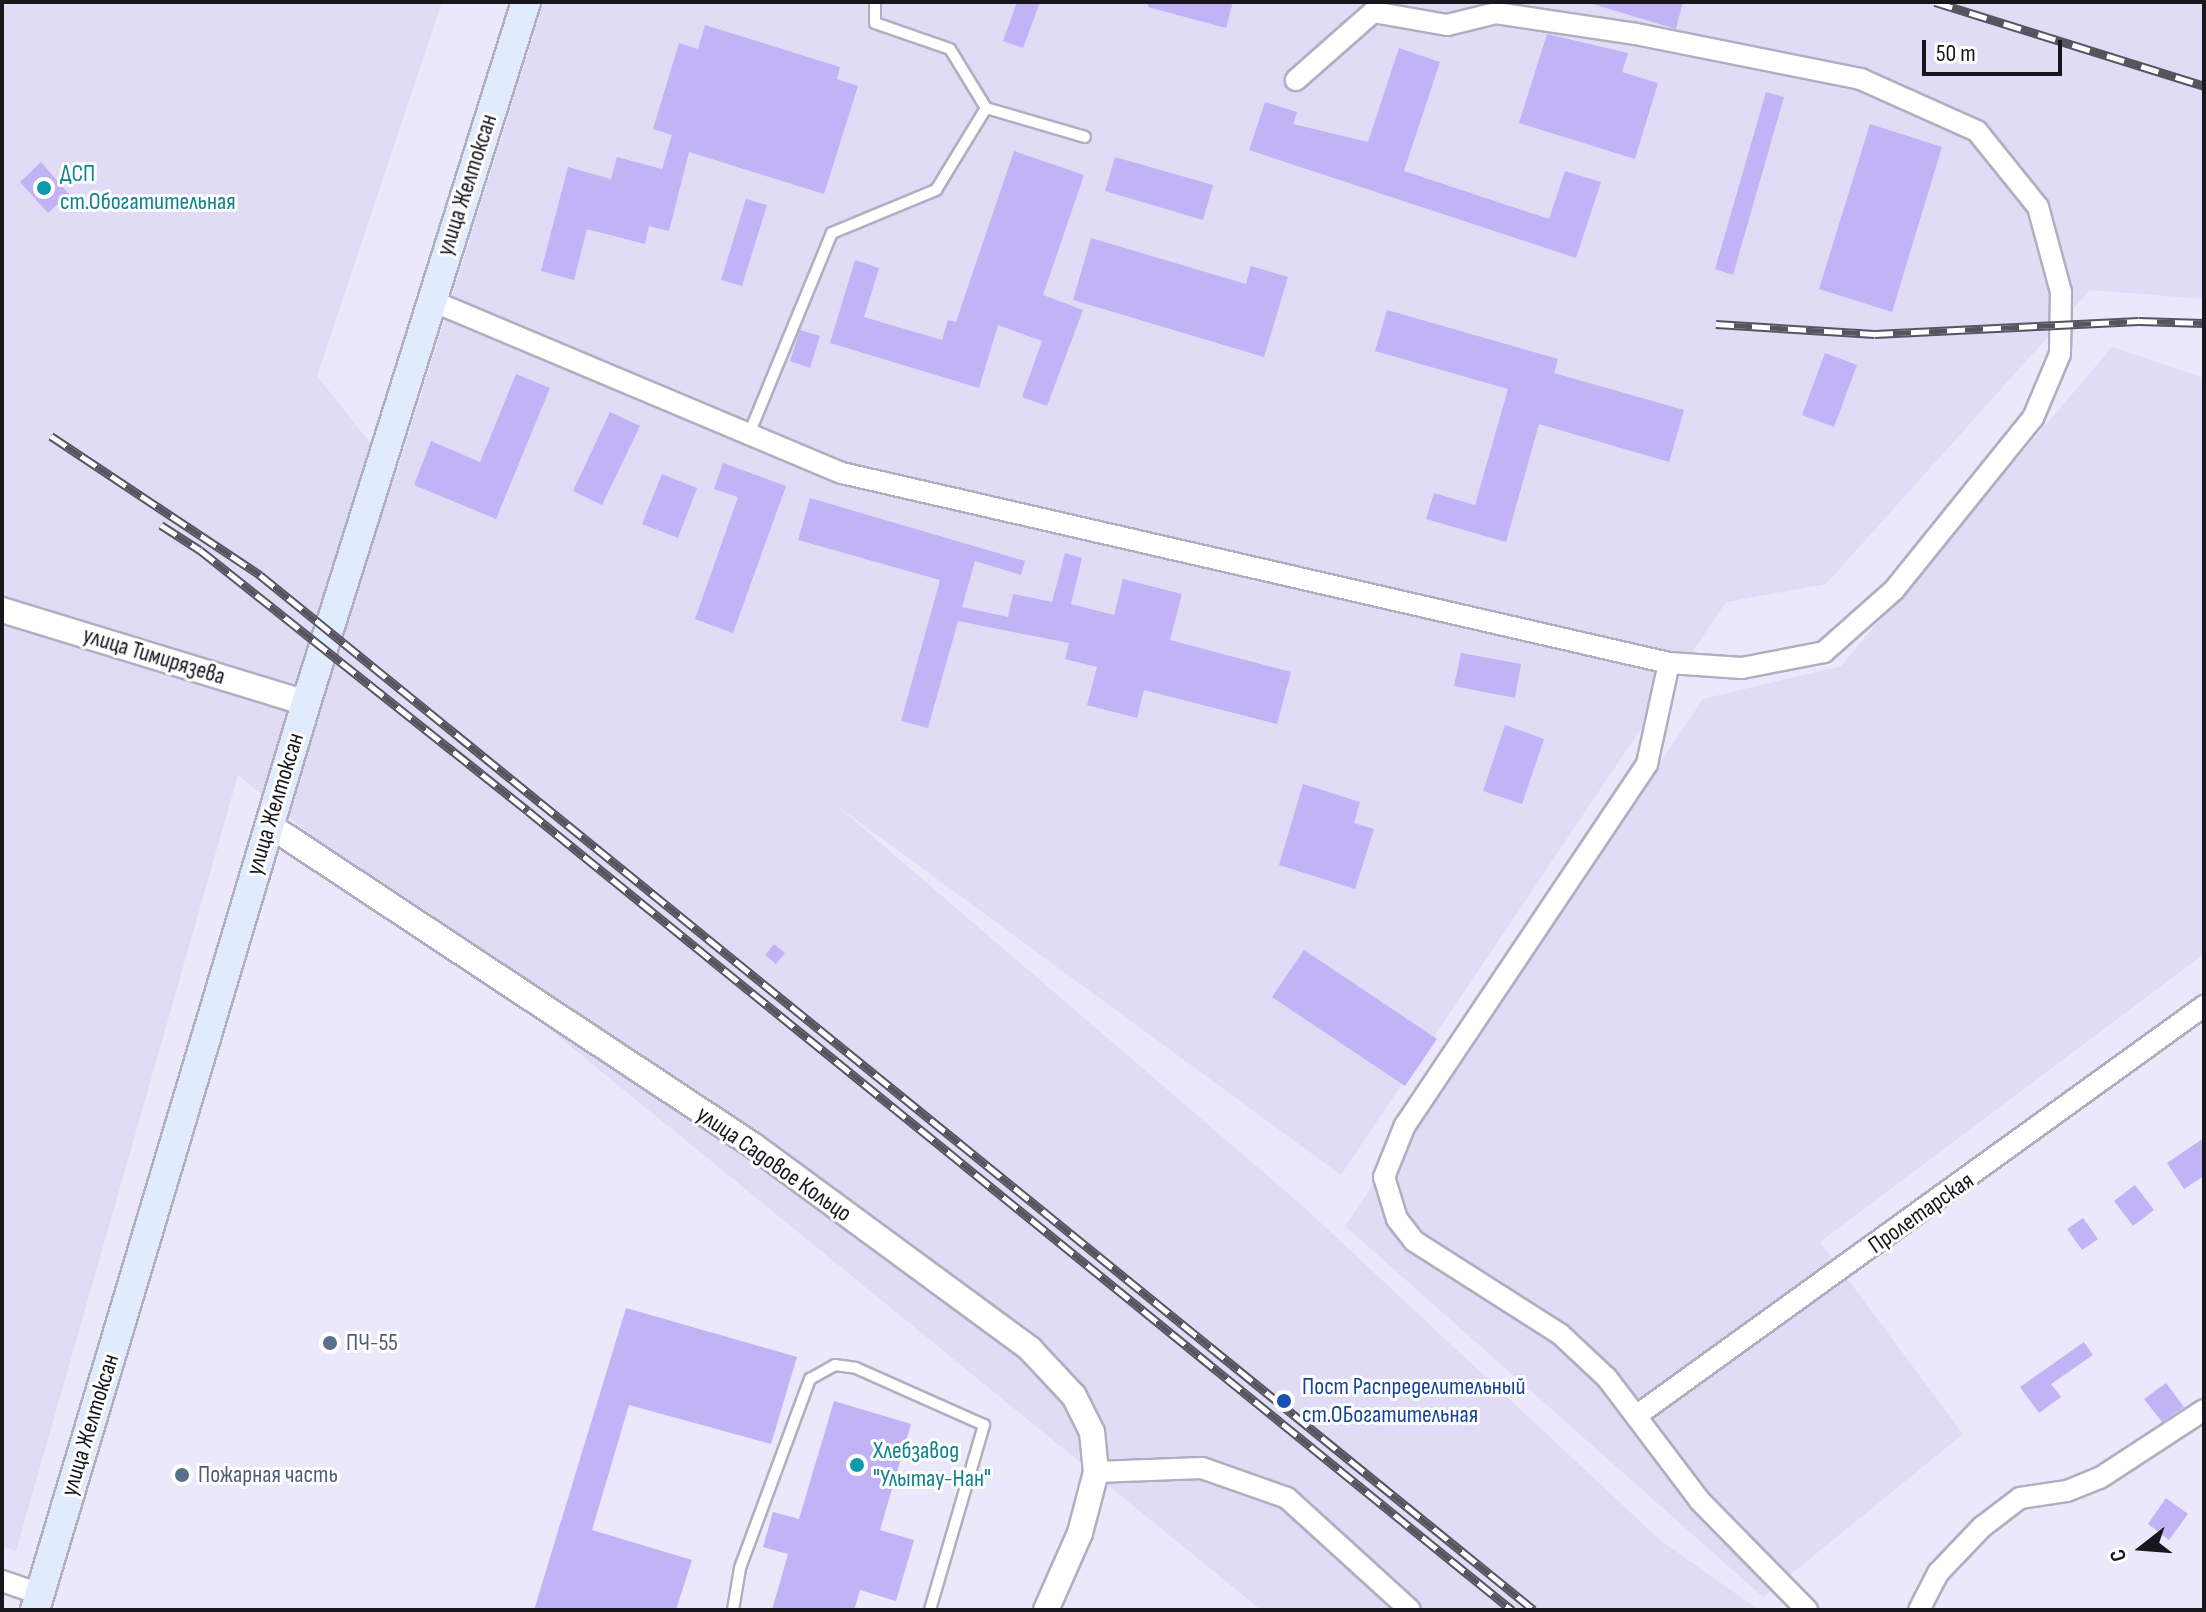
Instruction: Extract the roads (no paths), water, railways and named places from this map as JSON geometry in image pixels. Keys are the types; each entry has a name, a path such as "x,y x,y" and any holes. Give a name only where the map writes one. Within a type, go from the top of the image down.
{"main road":[{"name":"улица Желтоксан","path":"37,1602 306,703 526,2"}],"street":[{"path":"430,300 842,473 1669,663 1742,668 1824,652 1894,590 2033,418 2060,354 2061,292 2038,207 1977,131 1861,79 1636,34 1496,13 1447,25 1373,12 1296,80"},
{"name":"улица Тимирязева","path":"2,610 306,703"},
{"path":"1669,663 1647,764 1405,1125 1384,1177 1397,1219 1414,1241 1560,1334 1607,1378 1700,1501 1807,1610"},
{"name":"улица Садовое Кольцо","path":"269,825 754,1146 1030,1349 1074,1396 1092,1432 1096,1472 1080,1533 1046,1610"},
{"name":"Пролетарская","path":"1636,1416 2204,1006"},
{"path":"1919,1610 1938,1573 1982,1527 2020,1498 2067,1491 2100,1478 2204,1410"},
{"path":"1096,1472 1202,1468 1287,1498 1410,1610"},
{"path":"2,1581 37,1602"}],"lane":[{"path":"875,2 875,23 950,49 986,108 1085,137"},
{"path":"749,434 832,233 936,190 986,108"},
{"path":"733,1610 740,1568 810,1379 835,1365 856,1368 984,1425 930,1610"}],"railway":[{"path":"1935,2 2204,86"},
{"path":"1716,324 1875,334 2139,321 2204,323"},
{"path":"51,436 260,575 1534,1610"},
{"path":"161,525 200,550 528,811 1512,1610"}],"place":[{"name":"ДСП ст.Обогатительная","path":"44,188"},
{"name":"ПЧ-55","path":"330,1343"},
{"name":"Пост Распределительный ст.ОБогатительная","path":"1284,1401"},
{"name":"Хлебзавод \"Улытау-Нан\"","path":"857,1465"},
{"name":"Пожарная часть","path":"182,1475"}]}
